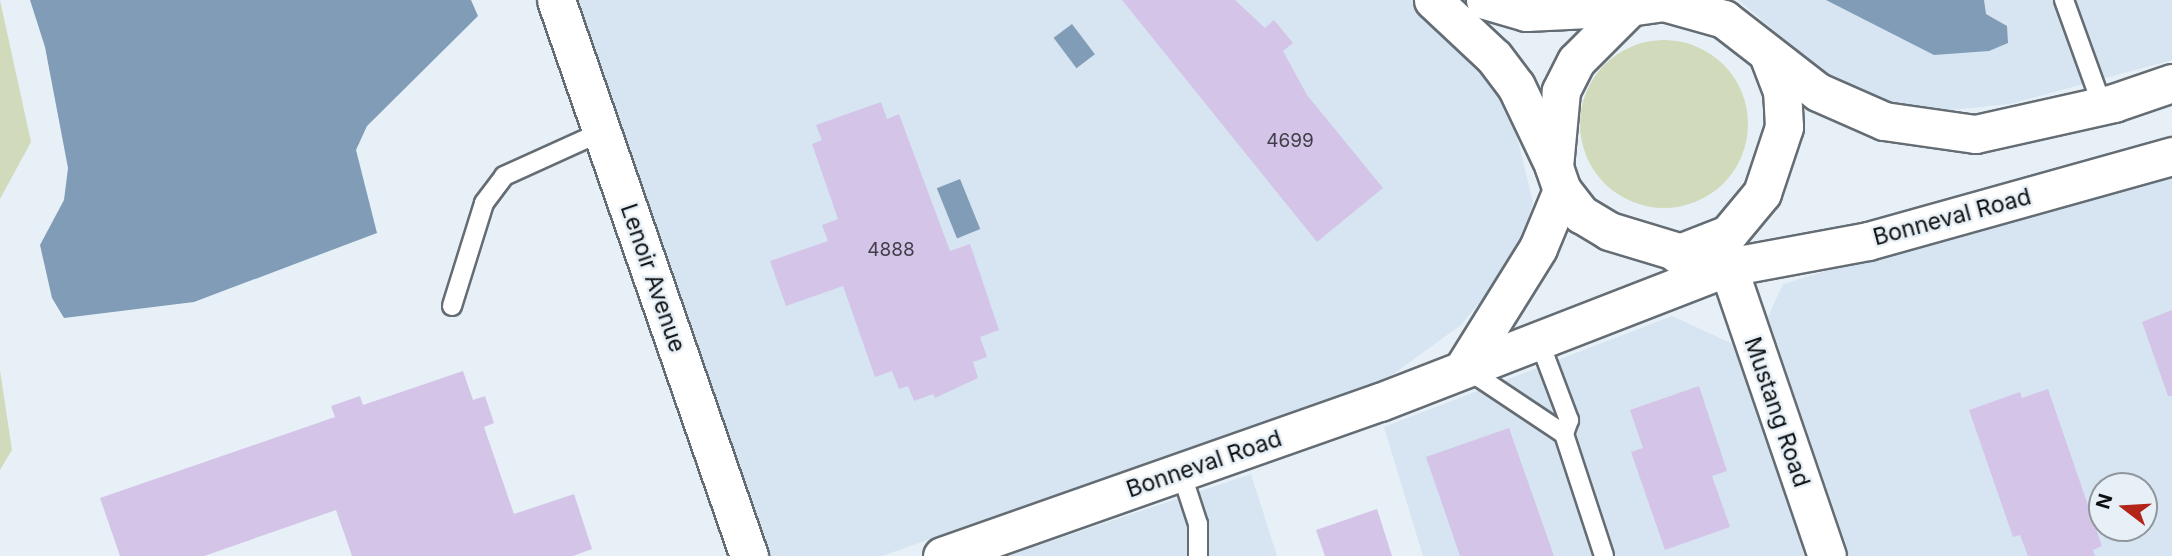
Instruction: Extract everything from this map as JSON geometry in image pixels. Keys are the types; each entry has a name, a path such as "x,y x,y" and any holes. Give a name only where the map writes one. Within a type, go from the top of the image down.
{"street":[{"name":"Lenoir Avenue","path":"556,0 748,556"},
{"name":"Bonneval Road","path":"1433,0 1501,66 1558,179 1581,214 1609,231 1677,254 1728,267"},
{"path":"1485,0 1527,12 1630,7 1664,2 1724,19 1818,92 1884,121 1975,134 2102,105 2172,83"},
{"path":"1464,367 1538,248 1558,179 1562,91 1593,39 1630,7"},
{"path":"1677,254 1728,234 1762,193 1784,127 1782,91 1768,54"},
{"name":"Bonneval Road","path":"942,556 1181,472 1728,267 1868,241 2172,156"},
{"name":"Mustang Road","path":"1728,267 1827,556"}],"lane":[{"path":"2064,0 2102,105"},
{"path":"452,306 484,203 504,176 601,132"},
{"path":"1538,337 1569,420 1564,434 1604,556"},
{"path":"1464,367 1564,434"},
{"path":"1181,472 1198,524 1198,556"}],"shaded area":[{"path":"575,0 1414,0 1493,76 1516,133 1533,202 1518,255 1461,325 1385,380 882,556 770,556"},
{"path":"1738,0 2172,0 2172,60 2010,104 1940,111 1875,98 1822,71"},
{"path":"2172,166 2172,556 1850,556 1768,317 1783,284"},
{"path":"1672,316 1733,344 1806,556 1423,556 1384,427"},
{"path":"1251,474 1277,556 1007,556"}],"green space":[{"path":"0,0 31,142 0,199"},
{"path":"1664,40 1696,47 1723,65 1741,92 1748,124 1741,156 1723,183 1696,201 1664,208 1632,201 1605,183 1587,156 1580,124 1587,92 1605,65 1632,47"},
{"path":"0,370 12,450 0,470"}],"water":[{"path":"30,0 471,0 478,16 367,126 356,150 377,233 194,302 64,318 52,298 40,245 64,200 68,168 45,47"},
{"path":"1826,0 1984,0 1986,14 2007,26 2008,43 1989,51 1934,55"},
{"path":"1072,24 1095,54 1077,68 1054,38"},
{"path":"960,179 980,229 957,238 937,188"}],"building":[{"path":"1122,0 1235,0 1265,28 1274,20 1293,43 1283,51 1307,95 1383,188 1317,242"},
{"path":"881,102 887,119 899,114 950,251 970,244 999,330 980,337 987,357 973,362 978,378 935,398 933,394 914,401 908,386 899,389 892,371 875,377 843,286 786,306 770,261 828,241 822,225 838,219 812,144 822,140 816,125"},
{"path":"2172,310 2172,396 2168,396 2142,322"},
{"path":"463,371 473,400 485,396 494,423 484,427 514,514 574,494 592,549 573,556 352,556 336,510 204,556 120,556 100,498 335,417 331,406 360,396 363,405"},
{"path":"1699,386 1727,471 1712,476 1730,527 1665,550 1631,452 1643,448 1630,410"},
{"path":"2048,389 2088,505 2088,542 2101,542 2102,546 2093,550 2095,556 2028,556 2020,535 2013,537 1969,410 2020,392 2022,398"},
{"path":"1509,428 1554,556 1460,556 1426,457"},
{"path":"1377,509 1392,556 1325,556 1316,530"}]}
